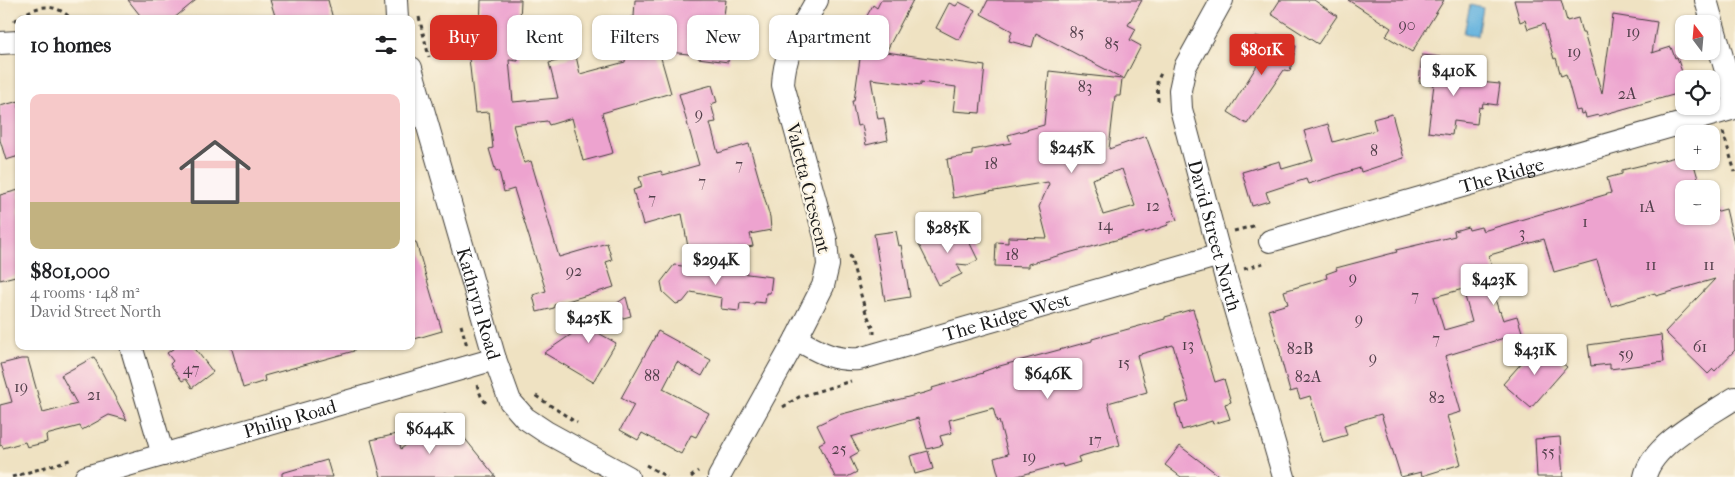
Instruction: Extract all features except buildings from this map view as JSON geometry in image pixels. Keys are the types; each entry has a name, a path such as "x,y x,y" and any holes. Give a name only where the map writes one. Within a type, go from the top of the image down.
{"street":[{"path":"396,0 398,15"},
{"name":"Valetta Crescent","path":"711,471 796,339 823,286 827,274 828,254 826,240 786,99 784,85 784,71 790,50 817,0"},
{"name":"David Street North","path":"1222,0 1187,62 1181,78 1180,90 1183,119 1220,256 1284,477"},
{"path":"1706,0 1735,103"},
{"name":"Kathryn Road","path":"421,65 495,359 510,401 525,418 546,432 634,469"},
{"name":"The Ridge","path":"1270,241 1735,108"},
{"name":"The Ridge West","path":"796,339 828,356 838,359 858,359 1220,256"},
{"path":"132,350 163,455"},
{"name":"Philip Road","path":"86,477 495,359"},
{"path":"1645,477 1651,462 1662,448 1735,398"}],"path":[{"path":"26,15 31,9 45,5 62,10 68,15"},
{"path":"419,12 421,65"},
{"path":"1723,130 1735,172"},
{"path":"1231,222 1237,240"},
{"path":"848,250 866,313 874,329 874,339"},
{"path":"1245,269 1248,278"},
{"path":"777,413 798,397 860,379"},
{"path":"533,394 581,426"},
{"path":"634,469 668,477"},
{"path":"691,477 711,471"}],"water":[{"path":"1470,5 1483,8 1478,36 1464,33"}]}
